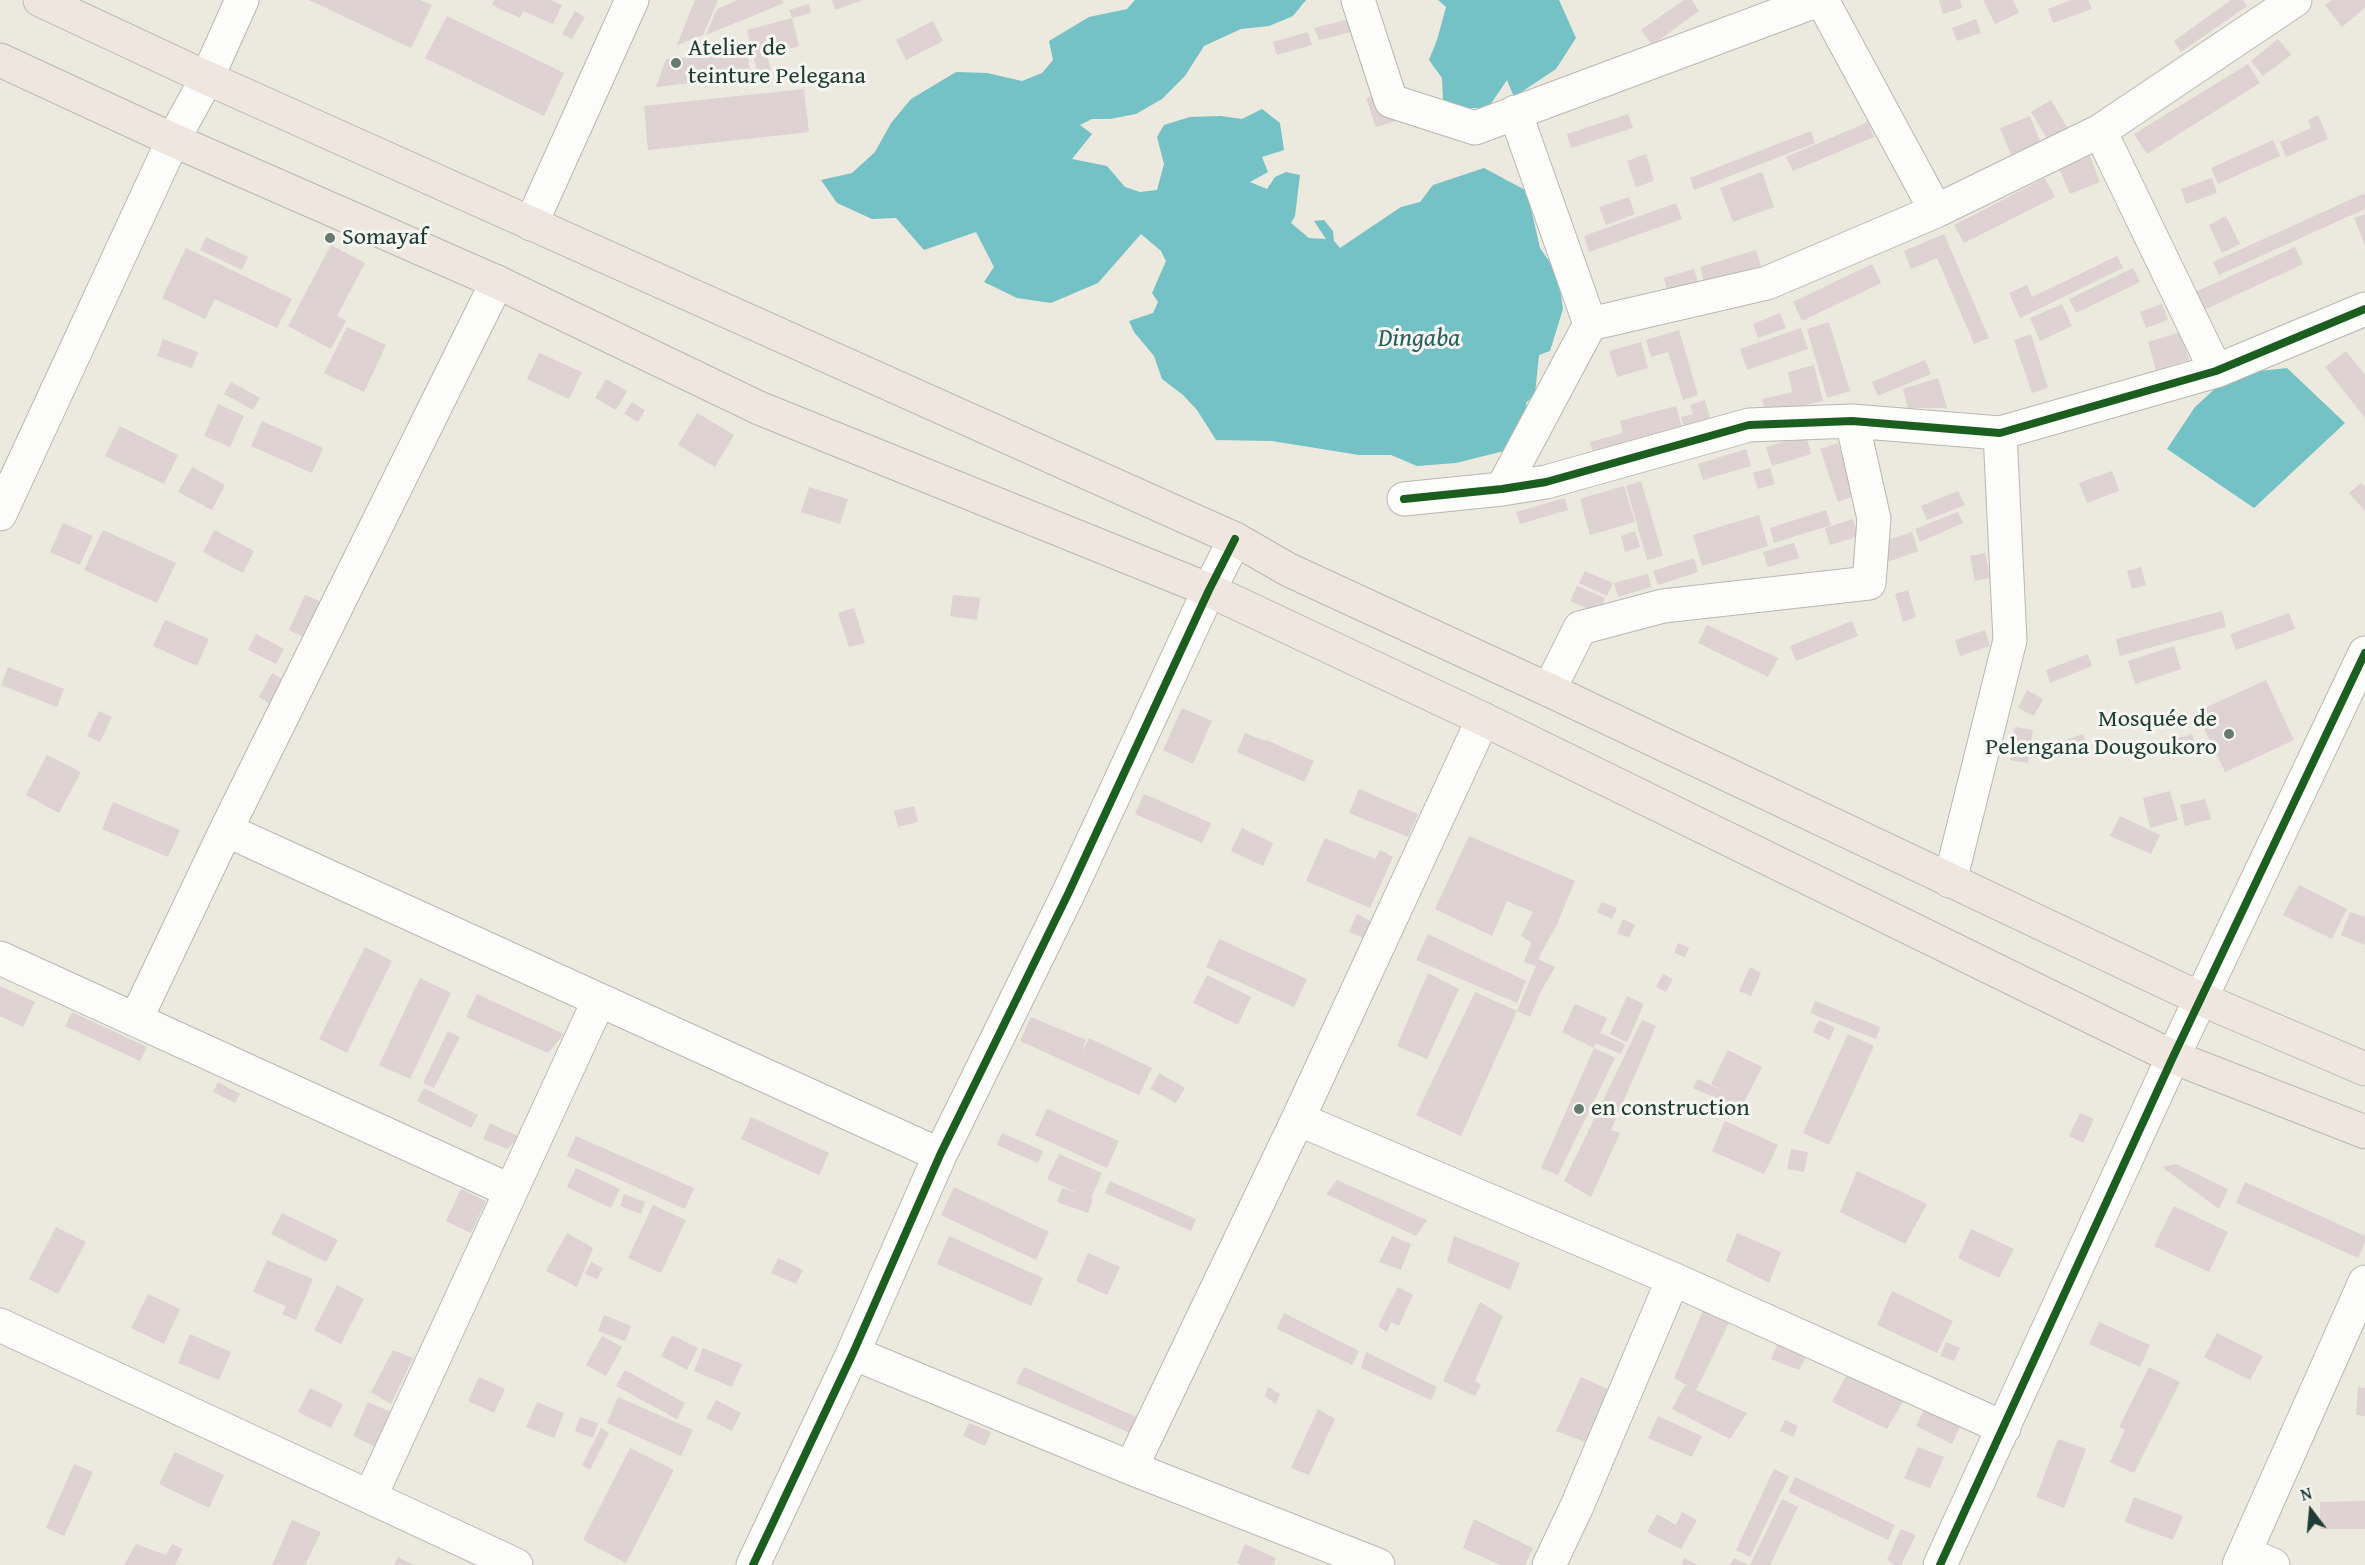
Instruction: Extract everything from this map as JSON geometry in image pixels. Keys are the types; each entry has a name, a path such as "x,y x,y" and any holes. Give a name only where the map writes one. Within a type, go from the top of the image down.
{"highway":[{"path":"40,0 207,78 1235,539 1289,570 1549,690 2201,999 2365,1070"},
{"path":"0,60 173,140 497,282 759,408 1209,590 1483,719 2173,1057 2365,1132"}],"street":[{"path":"1,509 173,140 207,78 242,0"},
{"path":"531,224 632,0"},
{"path":"1358,0 1391,101 1475,128 1820,0 1936,211"},
{"path":"1590,324 1767,283 1936,211 2100,131 2295,0"},
{"path":"1502,489 1590,324 1515,112"},
{"path":"2100,131 2216,371"},
{"path":"136,1019 226,830 497,282"},
{"path":"1404,499 1546,482 1749,425 1852,421 2000,433 2216,371 2365,309"},
{"path":"1549,690 1580,627 1663,606 1869,583 1874,519 1852,421"},
{"path":"1950,881 2010,640 2000,433"},
{"path":"753,1565 853,1353 940,1155 1068,894 1209,590 1235,539"},
{"path":"1940,1565 2173,1057 2354,697 2365,653"},
{"path":"1131,1468 1298,1119 1483,719"},
{"path":"226,830 940,1155"},
{"path":"0,958 512,1191"},
{"path":"369,1497 599,1000"},
{"path":"1298,1119 1673,1279 2004,1428"},
{"path":"1549,1565 1577,1506 1673,1279"},
{"path":"2252,1561 2365,1282"},
{"path":"0,1325 516,1565"},
{"path":"853,1353 1131,1468 1378,1565"}],"water":[{"name":"Dingaba","path":"1135,0 1306,0 1293,16 1269,26 1241,29 1204,46 1185,76 1162,99 1136,114 1110,119 1092,119 1080,125 1092,134 1072,159 1107,166 1125,187 1140,192 1157,190 1164,164 1157,137 1164,125 1190,117 1221,116 1242,119 1262,109 1280,123 1284,150 1262,157 1268,172 1250,182 1267,189 1275,177 1286,172 1300,175 1295,216 1291,223 1309,238 1326,239 1314,221 1324,220 1333,231 1334,241 1340,248 1401,207 1420,202 1433,185 1484,168 1527,191 1540,248 1558,274 1563,309 1550,351 1539,355 1535,394 1526,403 1529,421 1512,449 1456,463 1417,466 1391,455 1359,455 1272,441 1216,440 1197,410 1183,395 1162,379 1154,356 1134,332 1129,321 1153,313 1158,302 1152,293 1166,261 1161,251 1141,234 1098,283 1051,303 1017,298 984,282 994,267 976,232 924,250 896,218 872,219 837,203 821,180 852,173 875,152 891,123 911,99 956,72 987,73 1022,81 1042,73 1053,60 1049,41 1089,17 1127,9"},
{"path":"1438,0 1559,0 1576,38 1556,69 1514,97 1507,80 1488,108 1457,108 1443,99 1442,78 1429,60 1446,7"},
{"path":"2287,368 2345,423 2254,508 2167,449 2195,407 2231,374"}],"building":[{"path":"309,0 420,0 432,5 411,48"},
{"path":"494,0 550,0 562,5 553,24 523,11 520,18 492,5"},
{"path":"695,0 718,0 703,35 677,45"},
{"path":"738,0 782,0 784,3 706,35 717,9"},
{"path":"832,0 863,0 835,10"},
{"path":"1684,0 1692,0 1699,11 1652,45 1641,30"},
{"path":"1939,0 1960,0 1962,8 1943,14"},
{"path":"1983,0 2013,0 2019,13 1995,24"},
{"path":"2071,0 2088,0 2092,9 2053,23 2048,9"},
{"path":"2231,0 2243,0 2247,6 2181,52 2174,41"},
{"path":"2332,0 2365,0 2365,8 2342,27 2325,5"},
{"path":"809,4 811,13 792,18 789,10"},
{"path":"575,11 585,17 572,39 562,34"},
{"path":"447,16 564,73 544,116 425,58"},
{"path":"792,18 799,46 768,55 764,41 771,71 758,75 747,30"},
{"path":"1350,19 1355,31 1319,40 1314,28"},
{"path":"1976,19 1981,33 1957,41 1952,28"},
{"path":"933,21 943,41 906,60 896,40"},
{"path":"1308,32 1312,45 1277,55 1273,42"},
{"path":"2278,39 2291,55 2263,76 2251,61"},
{"path":"748,53 750,76 656,87 666,59"},
{"path":"2248,64 2260,83 2147,154 2134,134"},
{"path":"804,89 809,132 648,150 644,106"},
{"path":"1386,92 1396,121 1376,127 1366,98"},
{"path":"2051,100 2068,129 2048,140 2031,112"},
{"path":"1628,114 1633,128 1571,148 1567,134"},
{"path":"2318,115 2328,139 2286,157 2280,142 2311,128 2308,120"},
{"path":"2030,116 2042,146 2012,157 2000,128"},
{"path":"1868,122 1874,137 1793,171 1786,157"},
{"path":"1811,131 1815,143 1694,190 1690,178"},
{"path":"2273,140 2280,156 2218,184 2211,168"},
{"path":"1646,154 1654,181 1636,187 1627,161"},
{"path":"2090,156 2100,182 2070,194 2059,168"},
{"path":"1762,172 1774,207 1733,222 1720,188"},
{"path":"2045,178 2055,197 1964,243 1954,225"},
{"path":"2212,178 2217,193 2186,204 2181,189"},
{"path":"2365,193 2365,209 2219,275 2213,262"},
{"path":"1629,197 1635,214 1606,225 1599,207"},
{"path":"1676,203 1682,219 1589,252 1584,236"},
{"path":"2365,214 2365,245 2354,218"},
{"path":"2226,216 2240,244 2222,253 2209,225"},
{"path":"1944,234 1989,338 1974,344 1937,258 1911,269 1904,251"},
{"path":"206,237 248,257 242,270 200,250"},
{"path":"331,245 365,263 337,316 346,321 331,349 288,326"},
{"path":"2295,247 2303,264 2204,310 2195,292"},
{"path":"186,248 292,299 277,328 215,299 205,319 162,298"},
{"path":"1756,250 1761,266 1704,282 1700,267"},
{"path":"2117,256 2123,268 2020,318 2009,293 2027,285 2032,297"},
{"path":"1872,264 1881,283 1802,321 1793,302"},
{"path":"2133,268 2140,282 2076,313 2069,299"},
{"path":"1694,269 1698,282 1667,291 1664,278"},
{"path":"2062,304 2072,326 2040,341 2030,318"},
{"path":"2162,304 2168,320 2146,328 2140,312"},
{"path":"1780,313 1786,328 1758,338 1753,324"},
{"path":"1829,322 1850,391 1827,398 1807,329"},
{"path":"347,327 386,345 364,392 324,373"},
{"path":"1801,328 1808,349 1747,370 1740,349"},
{"path":"1679,330 1698,395 1683,400 1668,352 1651,357 1646,340"},
{"path":"2181,332 2189,360 2156,370 2148,342"},
{"path":"2031,334 2048,388 2032,393 2014,340"},
{"path":"163,339 198,352 192,368 157,356"},
{"path":"1641,342 1648,368 1617,377 1609,351"},
{"path":"2346,351 2365,375 2365,418 2325,367"},
{"path":"539,353 582,372 569,399 527,379"},
{"path":"1925,360 1931,374 1878,396 1872,382"},
{"path":"1814,365 1823,401 1766,414 1762,399 1792,392 1788,372"},
{"path":"1938,378 1947,408 1908,408 1903,389"},
{"path":"606,379 627,391 616,410 595,398"},
{"path":"231,382 260,398 253,410 224,394"},
{"path":"1705,400 1712,424 1685,431 1681,417 1693,414 1690,405"},
{"path":"632,402 645,410 638,422 624,414"},
{"path":"218,404 244,416 230,447 204,436"},
{"path":"1676,406 1683,432 1594,456 1590,442 1623,433 1620,421"},
{"path":"697,413 734,435 715,467 678,445"},
{"path":"262,421 323,448 312,473 251,446"},
{"path":"120,426 178,455 164,484 105,456"},
{"path":"1806,435 1811,454 1772,466 1766,447"},
{"path":"1838,443 1856,495 1838,502 1820,449"},
{"path":"1746,449 1751,466 1703,480 1698,464"},
{"path":"192,467 225,485 212,510 178,492"},
{"path":"1770,468 1775,484 1758,489 1753,473"},
{"path":"2112,471 2119,491 2087,503 2079,483"},
{"path":"1641,481 1663,556 1647,560 1626,486"},
{"path":"2361,483 2365,487 2365,511 2349,493"},
{"path":"1624,486 1635,522 1590,535 1580,499"},
{"path":"809,487 848,499 840,524 801,512"},
{"path":"1958,491 1965,505 1927,520 1921,506"},
{"path":"1565,498 1568,510 1520,524 1516,512"},
{"path":"1826,510 1831,525 1774,543 1770,528"},
{"path":"1958,512 1963,523 1920,542 1915,529"},
{"path":"1759,515 1768,546 1702,566 1693,535"},
{"path":"1853,519 1859,536 1830,545 1825,528"},
{"path":"63,523 93,536 80,565 50,552"},
{"path":"103,530 176,563 157,603 84,570"},
{"path":"214,530 254,551 243,573 203,552"},
{"path":"1635,531 1640,547 1625,552 1621,536"},
{"path":"1912,532 1918,551 1888,562 1881,542"},
{"path":"1794,543 1799,558 1768,567 1763,552"},
{"path":"1985,553 1990,578 1975,581 1970,556"},
{"path":"1694,558 1698,572 1658,585 1653,571"},
{"path":"2141,567 2146,585 2132,589 2127,571"},
{"path":"1585,571 1613,583 1607,596 1579,583"},
{"path":"1648,574 1651,587 1618,597 1614,583"},
{"path":"1577,586 1605,598 1598,613 1570,601"},
{"path":"1908,590 1916,617 1903,622 1895,594"},
{"path":"305,595 320,601 303,637 289,630"},
{"path":"953,595 980,598 977,620 950,616"},
{"path":"854,608 865,643 849,647 838,613"},
{"path":"2222,611 2226,627 2120,656 2116,639"},
{"path":"2289,613 2295,629 2236,650 2230,634"},
{"path":"165,620 209,639 197,666 153,646"},
{"path":"1852,621 1858,636 1796,661 1790,646"},
{"path":"1707,625 1778,658 1768,677 1698,643"},
{"path":"1985,630 1990,646 1960,656 1955,640"},
{"path":"256,634 284,649 276,664 248,650"},
{"path":"2174,646 2181,669 2135,684 2128,661"},
{"path":"2088,654 2092,666 2050,683 2046,670"},
{"path":"8,667 64,689 57,707 1,685"},
{"path":"272,673 284,680 270,704 259,697"},
{"path":"2266,680 2294,740 2225,772 2196,712"},
{"path":"2027,690 2043,699 2034,716 2018,708"},
{"path":"1182,708 1212,721 1193,764 1163,750"},
{"path":"99,711 112,717 100,742 87,736"},
{"path":"2015,727 2033,730 2028,763 2010,760"},
{"path":"1245,733 1314,761 1304,782 1237,752"},
{"path":"2083,734 2088,748 2058,758 2053,744"},
{"path":"2192,734 2196,747 2166,756 2162,743"},
{"path":"47,755 81,772 59,813 26,795"},
{"path":"1359,789 1418,814 1408,837 1349,813"},
{"path":"2170,791 2178,820 2150,828 2143,798"},
{"path":"1144,794 1211,823 1202,843 1135,814"},
{"path":"2205,799 2211,819 2185,826 2180,805"},
{"path":"113,802 180,830 168,857 102,829"},
{"path":"914,806 918,822 898,827 894,811"},
{"path":"2120,816 2160,835 2151,854 2110,836"},
{"path":"1242,828 1273,843 1263,866 1231,851"},
{"path":"1469,836 1575,881 1557,924 1538,959 1555,967 1530,1017 1517,1011 1536,966 1524,962 1531,942 1521,936 1533,912 1507,901 1492,936 1435,909"},
{"path":"1325,838 1375,859 1380,850 1393,857 1370,908 1306,881"},
{"path":"2299,885 2347,909 2332,939 2283,915"},
{"path":"1602,902 1617,908 1612,919 1597,912"},
{"path":"2350,912 2365,917 2365,945 2341,935"},
{"path":"1357,914 1372,922 1363,938 1349,932"},
{"path":"1623,919 1635,925 1629,938 1617,933"},
{"path":"1428,934 1526,981 1517,1003 1416,960"},
{"path":"1219,939 1307,979 1294,1007 1206,967"},
{"path":"1678,943 1689,948 1685,957 1674,953"},
{"path":"365,947 392,961 347,1053 319,1039"},
{"path":"1750,967 1761,973 1751,996 1739,991"},
{"path":"1428,973 1459,989 1427,1059 1397,1046"},
{"path":"1663,974 1673,979 1666,992 1656,987"},
{"path":"1207,975 1251,997 1238,1025 1193,1003"},
{"path":"420,978 451,993 410,1079 379,1065"},
{"path":"0,986 35,1002 23,1027 0,1016"},
{"path":"1475,992 1517,1011 1461,1136 1416,1115"},
{"path":"477,994 564,1034 548,1053 466,1017"},
{"path":"1627,996 1644,1004 1627,1042 1610,1034"},
{"path":"1815,1001 1880,1027 1876,1039 1810,1013"},
{"path":"1575,1004 1607,1018 1600,1033 1625,1044 1621,1054 1595,1043 1594,1048 1562,1032"},
{"path":"72,1012 147,1047 140,1061 65,1026"},
{"path":"1031,1017 1086,1040 1082,1053 1089,1038 1152,1068 1139,1095 1020,1041"},
{"path":"1642,1020 1656,1026 1611,1130 1620,1133 1591,1197 1564,1181"},
{"path":"1819,1020 1835,1028 1829,1040 1813,1032"},
{"path":"448,1031 460,1037 434,1088 423,1083"},
{"path":"1848,1034 1874,1046 1829,1145 1803,1133"},
{"name":"en construction","path":"1594,1048 1615,1058 1558,1175 1541,1168"},
{"path":"1728,1050 1762,1067 1739,1112 1722,1104 1723,1101 1693,1088 1698,1079 1728,1093 1711,1084"},
{"path":"1159,1073 1185,1088 1176,1103 1150,1089"},
{"path":"218,1082 240,1094 235,1103 213,1092"},
{"path":"424,1088 478,1115 471,1128 417,1101"},
{"path":"1047,1109 1119,1141 1107,1168 1035,1135"},
{"path":"2080,1113 2094,1119 2083,1143 2069,1136"},
{"path":"751,1117 829,1153 819,1175 741,1139"},
{"path":"1725,1121 1778,1145 1764,1174 1712,1151"},
{"path":"490,1123 520,1137 507,1149 483,1139"},
{"path":"1002,1133 1043,1151 1038,1163 997,1145"},
{"path":"576,1136 694,1188 685,1209 567,1156"},
{"path":"1791,1149 1808,1152 1804,1172 1787,1169"},
{"path":"1059,1154 1102,1173 1091,1198 1093,1199 1088,1213 1057,1202 1062,1188 1078,1193 1047,1179"},
{"path":"2176,1164 2228,1189 2219,1209 2162,1167"},
{"path":"576,1168 620,1189 611,1208 567,1187"},
{"path":"1857,1171 1927,1204 1905,1244 1840,1212"},
{"path":"1337,1180 1427,1220 1416,1236 1326,1194"},
{"path":"1110,1181 1196,1219 1191,1231 1105,1193"},
{"path":"2245,1182 2365,1236 2365,1243 2358,1258 2236,1203"},
{"path":"954,1187 1049,1232 1036,1260 941,1215"},
{"path":"461,1189 486,1201 471,1233 446,1221"},
{"path":"624,1194 645,1202 641,1214 620,1206"},
{"path":"653,1205 686,1220 661,1273 628,1258"},
{"path":"2174,1206 2228,1232 2209,1272 2154,1246"},
{"path":"282,1213 338,1240 326,1262 271,1234"},
{"path":"56,1227 86,1242 58,1294 29,1279"},
{"path":"1971,1229 2014,1249 1999,1278 1958,1258"},
{"path":"567,1233 593,1248 577,1287 546,1271"},
{"path":"1737,1233 1781,1252 1769,1283 1726,1261"},
{"path":"949,1236 1043,1278 1031,1306 937,1264"},
{"path":"1392,1236 1411,1244 1401,1270 1379,1262"},
{"path":"1454,1236 1520,1263 1510,1290 1447,1262"},
{"path":"1088,1253 1120,1267 1107,1295 1076,1281"},
{"path":"778,1258 803,1270 796,1284 771,1273"},
{"path":"267,1260 313,1279 296,1320 282,1314 286,1306 253,1292"},
{"path":"591,1262 603,1268 597,1279 585,1274"},
{"path":"337,1285 364,1299 341,1344 314,1330"},
{"path":"1398,1287 1413,1295 1399,1326 1391,1322 1387,1332 1378,1326"},
{"path":"1892,1291 1953,1321 1937,1353 1877,1325"},
{"path":"148,1294 180,1309 164,1344 131,1328"},
{"path":"1480,1302 1503,1316 1475,1381 1481,1385 1475,1396 1443,1381"},
{"path":"1705,1306 1731,1319 1696,1390 1747,1413 1730,1439 1672,1409 1685,1385 1690,1387 1674,1378"},
{"path":"1284,1313 1359,1351 1352,1365 1277,1329"},
{"path":"604,1315 631,1326 625,1341 598,1331"},
{"path":"2099,1322 2150,1345 2140,1367 2089,1344"},
{"path":"2217,1333 2263,1356 2250,1380 2204,1357"},
{"path":"190,1334 231,1352 219,1380 178,1363"},
{"path":"672,1335 698,1348 687,1370 661,1356"},
{"path":"602,1336 622,1347 606,1376 586,1365"},
{"path":"1779,1341 1807,1355 1799,1370 1771,1359"},
{"path":"1946,1342 1960,1348 1954,1361 1940,1356"},
{"path":"703,1348 742,1364 732,1387 694,1371"},
{"path":"393,1350 413,1358 391,1404 371,1392"},
{"path":"1366,1352 1437,1387 1431,1400 1361,1368"},
{"path":"1024,1367 1136,1417 1130,1433 1016,1383"},
{"path":"2149,1367 2180,1382 2134,1473 2110,1462 2125,1430 2119,1427"},
{"path":"625,1370 685,1403 677,1419 616,1386"},
{"path":"1847,1374 1904,1400 1887,1429 1832,1402"},
{"path":"479,1377 505,1389 494,1413 468,1401"},
{"path":"1581,1377 1608,1389 1585,1442 1556,1431"},
{"path":"1268,1387 1280,1394 1276,1404 1265,1396"},
{"path":"2358,1387 2365,1388 2365,1416 2356,1415"},
{"path":"310,1388 343,1404 331,1428 298,1412"},
{"path":"618,1397 693,1430 681,1456 607,1423"},
{"path":"716,1400 741,1413 732,1431 706,1418"},
{"path":"368,1402 393,1413 375,1447 353,1436"},
{"path":"537,1402 564,1413 554,1438 526,1427"},
{"path":"1926,1406 1963,1420 1952,1444 1916,1426"},
{"path":"1318,1409 1335,1419 1309,1475 1291,1468"},
{"path":"1658,1416 1702,1436 1692,1457 1648,1438"},
{"path":"580,1417 598,1423 593,1438 575,1431"},
{"path":"1785,1420 1798,1426 1793,1437 1780,1431"},
{"path":"969,1423 991,1432 985,1446 963,1436"},
{"path":"601,1428 609,1433 590,1470 582,1465"},
{"path":"2058,1439 2086,1449 2064,1508 2036,1497"},
{"path":"1918,1447 1944,1457 1930,1488 1904,1478"},
{"path":"630,1448 674,1470 626,1563 583,1540"},
{"path":"175,1452 224,1475 209,1508 159,1484"},
{"path":"74,1464 93,1472 64,1536 46,1528"},
{"path":"1774,1469 1789,1476 1750,1557 1736,1550"},
{"path":"1795,1477 1895,1525 1888,1540 1788,1492"},
{"path":"2134,1497 2183,1516 2173,1540 2125,1522"},
{"path":"1782,1499 1798,1507 1770,1565 1750,1565"},
{"path":"2365,1501 2365,1529 2320,1529 2320,1502"},
{"path":"1682,1512 1697,1520 1681,1549 1647,1532 1657,1514 1676,1525"},
{"path":"1474,1519 1533,1548 1525,1565 1500,1565 1463,1548"},
{"path":"292,1520 321,1532 305,1565 272,1565"},
{"path":"1901,1529 1916,1535 1901,1565 1895,1565 1887,1560"},
{"path":"136,1544 166,1555 172,1544 183,1549 175,1565 124,1565"},
{"path":"1245,1544 1276,1558 1273,1565 1237,1563"},
{"path":"398,1557 414,1565 394,1565"},
{"path":"1684,1558 1698,1565 1681,1565"},
{"path":"1734,1558 1749,1565 1730,1565"}],"cycle path":[{"path":"1404,499 1546,482 1749,425 1852,421 2000,433 2216,371 2365,309"},
{"path":"753,1565 853,1353 940,1155 1068,894 1209,590 1235,539"},
{"path":"1940,1565 2173,1057 2365,653"}],"place":[{"name":"Atelier de teinture Pelegana","path":"676,63"},
{"name":"Somayaf","path":"330,238"},
{"name":"Mosquée de Pelengana Dougoukoro","path":"2229,734"},
{"name":"en construction","path":"1579,1109"}]}
